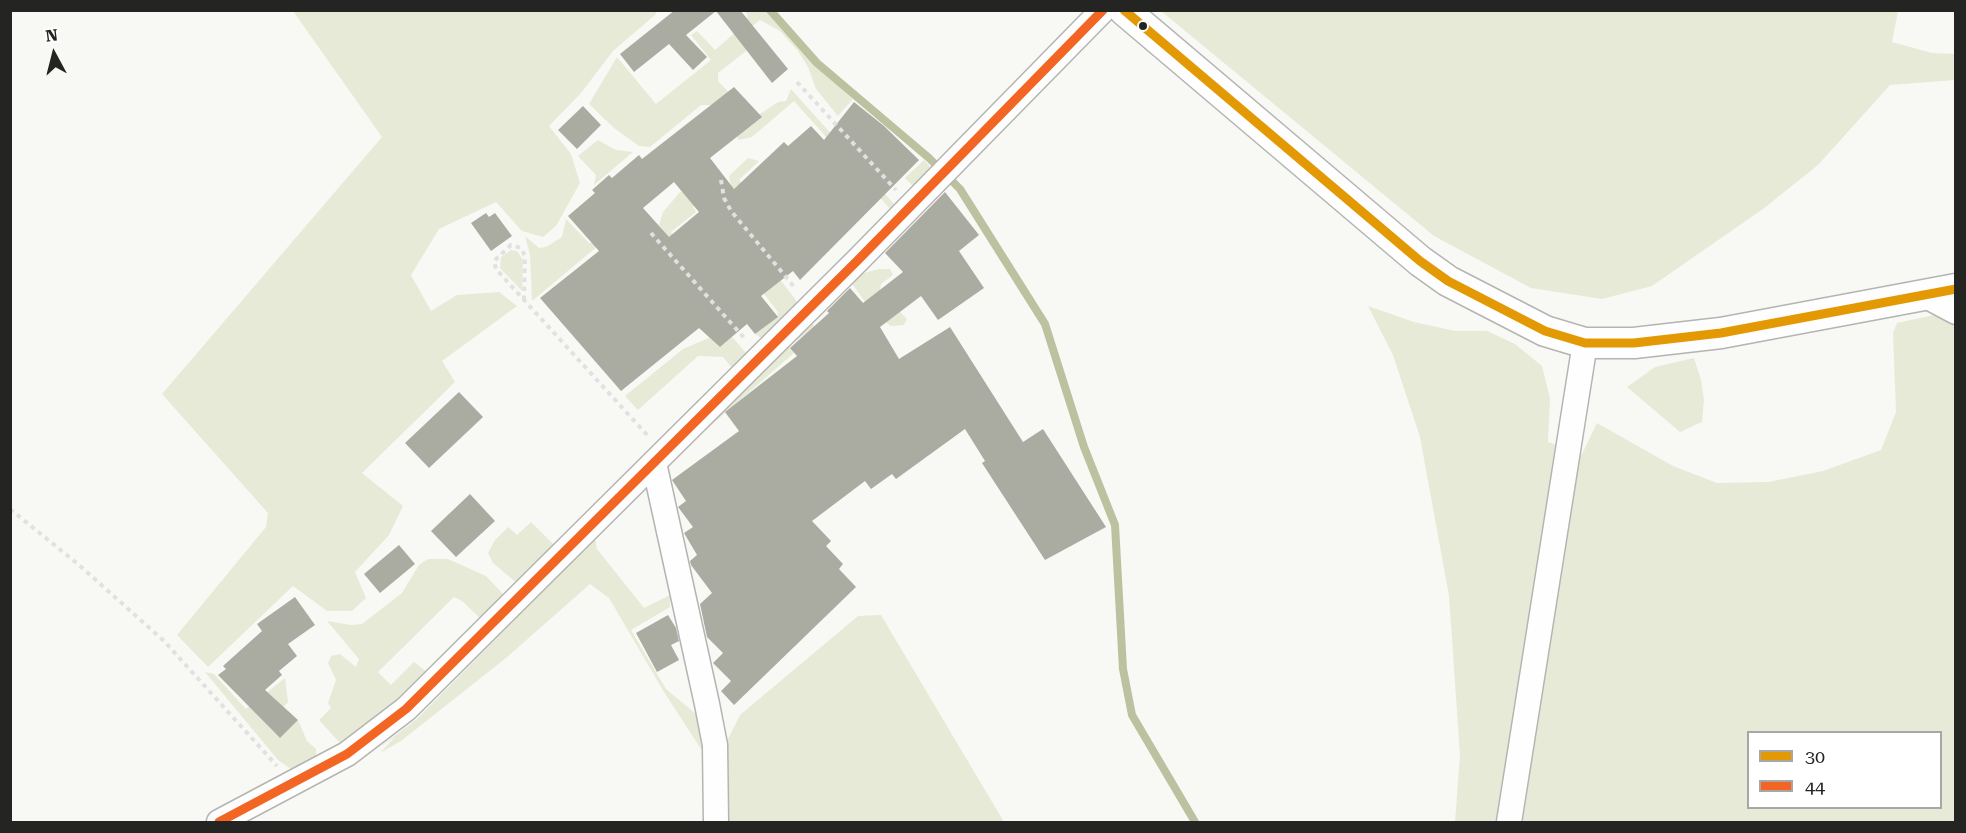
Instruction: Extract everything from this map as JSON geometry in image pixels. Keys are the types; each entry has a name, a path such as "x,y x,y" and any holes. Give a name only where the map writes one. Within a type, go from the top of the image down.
{"main road":[{"path":"1124,10 1420,261 1448,281 1545,331 1585,343 1634,343 1721,333 1956,289"}],"street":[{"path":"219,822 347,754 406,709 811,307 1103,10"},
{"path":"1924,295 1956,312"},
{"path":"1509,822 1585,343"},
{"path":"659,458 715,745 716,822"}],"path":[{"path":"797,82 911,206"},
{"path":"721,180 724,198 731,211 811,307"},
{"path":"651,233 761,357"},
{"path":"524,300 525,256 522,248 511,245 494,261 496,269 659,458"},
{"path":"10,509 164,641 293,783"}],"green space":[{"path":"293,11 656,11 656,14 613,51 581,93 549,126 571,154 580,183 556,226 543,237 522,231 496,202 439,229 411,275 431,311 457,295 499,292 517,306 442,361 455,382 362,473 403,506 389,535 355,572 366,598 352,611 327,611 293,586 208,667 177,635 266,527 268,513 162,394 382,137"},
{"path":"745,11 766,11 815,64 853,99 838,116 816,89 808,67 798,51 780,31 760,20 748,29 755,44 718,73 718,81 754,118 778,102 786,101 791,89 895,205 891,210 794,101 752,137 739,140 713,105 701,105 650,147 639,146 614,128 589,104 617,57 656,104 711,60 691,35 697,31 715,50 737,31 748,16"},
{"path":"1161,11 1898,11 1892,42 1932,53 1955,54 1955,80 1890,85 1818,165 1763,209 1652,286 1602,299 1531,288 1434,236"},
{"path":"598,140 616,150 633,152 594,185 596,175 578,156"},
{"path":"748,158 759,161 739,180 783,225 733,197 729,176"},
{"path":"924,160 934,171 915,188 905,178"},
{"path":"715,191 693,207 696,212 671,232 681,244 667,236 659,225 663,212 680,192"},
{"path":"566,219 589,243 597,242 599,245 532,301 530,255 525,236 539,248 546,247 562,237"},
{"path":"753,245 796,300 796,310 763,339 755,334 777,317 778,312 736,258"},
{"path":"511,250 517,251 523,260 522,291 500,268 501,257"},
{"path":"879,269 890,269 893,275 881,284 880,291 907,319 904,325 891,326 872,312 851,282 861,274"},
{"path":"1368,306 1414,322 1455,331 1487,331 1515,344 1542,366 1550,398 1548,442 1582,454 1597,423 1673,466 1717,483 1768,482 1823,471 1881,450 1896,412 1893,333 1897,323 1934,315 1955,322 1955,822 1455,822 1460,755 1449,596 1420,437 1393,355"},
{"path":"808,318 815,327 789,346 794,353 664,466"},
{"path":"711,337 720,347 732,337 747,354 732,368 723,357 698,356 638,410 625,396 683,349"},
{"path":"1694,358 1704,400 1702,422 1680,432 1627,387 1655,367"},
{"path":"531,522 554,545 518,584 493,563 488,553 495,540 508,527 517,535"},
{"path":"595,538 597,549 644,608 670,595 670,607 631,630 666,689 696,714 703,725 706,790 703,752 664,692 609,598 590,584 506,658 401,741 380,753 395,737 380,747 417,719"},
{"path":"428,559 448,559 486,576 504,595 480,618 462,601 454,597 378,672 391,685 414,662 427,672 390,710 350,742 340,743 319,720 331,708 328,703 336,680 328,663 331,656 340,654 356,667 359,659 327,621 351,625 362,624 402,593 419,565"},
{"path":"881,615 1004,822 721,822 726,743 740,715 858,616"},
{"path":"205,672 214,674 246,709 285,678 288,702 267,725 280,738 298,720 307,741 316,749 316,758 295,772 278,760"}],"building":[{"path":"675,10 740,10 788,69 772,83 716,11 686,35 707,57 693,70 669,44 634,72 620,54"},
{"path":"734,87 762,117 710,158 734,189 784,142 788,146 811,126 824,140 854,102 884,126 919,160 800,280 793,271 761,296 778,317 755,334 747,324 720,347 699,328 621,391 540,298 599,251 568,216 595,193 592,190 609,175 612,178 639,155 642,159","holes":["674,182 699,212 669,237 643,208"]},
{"path":"583,106 601,125 577,149 558,130"},
{"path":"945,192 979,235 959,251 984,288 938,320 921,296 880,327 899,359 950,327 1023,442 1043,429 1106,527 1045,560 982,463 985,461 965,429 896,479 892,474 871,489 865,481 812,521 831,541 826,546 843,564 839,569 856,587 734,705 721,691 731,681 713,663 723,653 707,637 700,604 712,593 691,565 690,561 697,555 684,533 693,527 678,507 686,501 672,480 739,431 725,412 797,356 790,348 829,313 827,311 850,288 863,303 903,272 885,253"},
{"path":"486,213 489,217 495,213 512,236 491,251 471,223"},
{"path":"459,392 483,417 429,468 405,443"},
{"path":"470,494 495,521 456,557 431,531"},
{"path":"399,545 415,564 380,593 364,574"},
{"path":"295,597 315,625 288,644 297,656 279,671 282,675 265,690 298,720 280,738 218,675 226,669 223,666 262,631 257,624"},
{"path":"668,615 676,628 679,641 671,645 679,660 657,672 636,633"}],"waterway":[{"path":"770,10 817,63 929,158 960,189 1045,324 1084,447 1115,525 1123,669 1132,715 1195,822"}],"transit line":[{"name":"44","path":"219,822 347,754 406,709 858,260 1103,10"},
{"name":"30","path":"1124,10 1420,261 1448,281 1545,331 1585,343 1634,343 1721,333 1956,289"}]}
